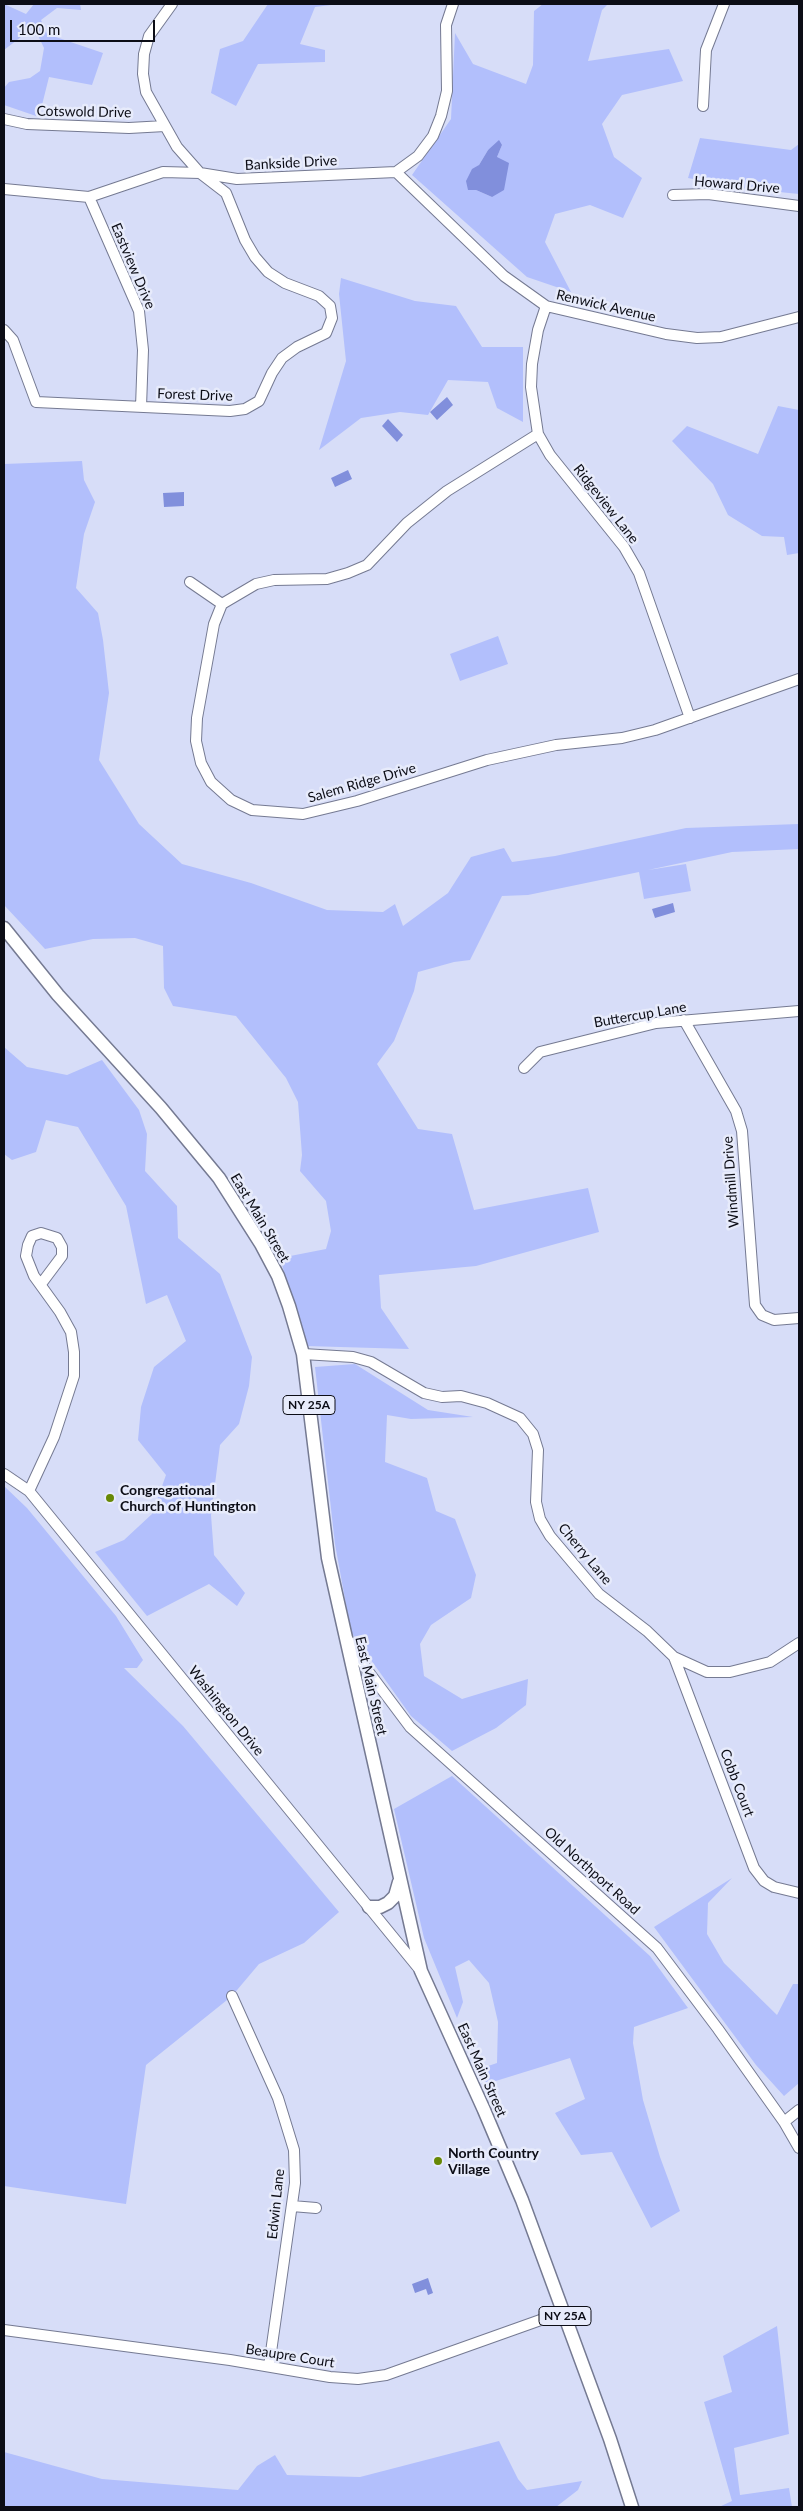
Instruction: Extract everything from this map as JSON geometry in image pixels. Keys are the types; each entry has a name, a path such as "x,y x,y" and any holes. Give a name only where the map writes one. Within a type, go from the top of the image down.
{"main road":[{"name":"East Main Street","path":"4,928 58,995 161,1108 219,1178 257,1237 278,1276 303,1354 328,1558 421,1972 484,2110 522,2200 610,2438 632,2507"},
{"path":"369,1907 380,1907 388,1903 395,1896 400,1879"}],"street":[{"name":"Forest Drive","path":"4,330 12,340 36,402 230,411 245,409 259,401 272,373 282,358 297,347 326,333 332,318 330,306 319,296 285,283 268,272 255,257 245,240 226,193 200,173 177,147 146,92 143,74 144,54 148,36 172,4"},
{"path":"396,172 418,156 433,136 441,116 446,91 446,25 453,4"},
{"path":"702,106 706,50 724,4"},
{"name":"Cotswold Drive","path":"4,118 27,124 129,128 165,126"},
{"name":"Bankside Drive","path":"4,190 90,197 164,172 200,173 237,179 396,172"},
{"name":"Renwick Avenue","path":"396,172 504,276 546,306 666,334 697,338 721,336 799,317"},
{"name":"Howard Drive","path":"672,195 708,194 799,206"},
{"name":"Eastview Drive","path":"90,197 138,311 143,350 141,407"},
{"name":"Ridgeview Lane","path":"546,306 538,330 532,364 532,388 538,434 550,455 624,546 639,573 690,718"},
{"path":"190,582 222,604 256,584 274,580 327,579 348,574 367,565 407,523 439,497 538,434"},
{"name":"Salem Ridge Drive","path":"222,604 214,624 197,718 196,741 201,764 211,782 231,800 252,810 303,814 326,810 487,760 556,745 622,738 690,718 799,679"},
{"name":"Buttercup Lane","path":"524,1068 540,1052 593,1037 656,1023 799,1011"},
{"name":"Windmill Drive","path":"684,1020 736,1111 742,1130 755,1305 762,1315 774,1320 799,1318"},
{"path":"28,1490 54,1437 74,1376 74,1352 70,1332 41,1284 34,1276 26,1256 32,1236 41,1233 57,1238 62,1247 62,1256 41,1284"},
{"name":"Cherry Lane","path":"303,1354 353,1357 371,1362 424,1393 442,1397 461,1396 488,1403 520,1418 533,1434 538,1450 536,1502 540,1518 550,1536 599,1594 647,1631 674,1657 707,1672 730,1672 770,1662 799,1643"},
{"name":"Washington Drive","path":"4,1474 28,1490 421,1972"},
{"name":"Old Northport Road","path":"344,1634 368,1672 410,1727 657,1948 718,2029 784,2122 799,2148"},
{"name":"Cobb Court","path":"674,1657 754,1868 764,1881 774,1887 799,1893"},
{"name":"Edwin Lane","path":"232,1996 278,2098 294,2150 295,2183 269,2366"},
{"path":"784,2122 799,2110"},
{"path":"292,2206 316,2208"},
{"name":"Beaupre Court","path":"4,2330 269,2366 330,2377 358,2379 386,2375 563,2312"}],"shaded area":[{"path":"4,4 26,14 34,4 80,4 81,10 57,8 41,20 47,34 103,53 92,85 49,77 39,117 4,105 4,88 9,82 30,78 40,71 44,48 34,27 4,50"},
{"path":"268,4 339,4 315,7 300,44 325,50 325,62 258,64 236,106 211,93 220,49 243,41"},
{"path":"543,4 608,4 602,10 588,61 669,49 683,81 622,95 602,124 614,157 642,178 623,218 590,205 555,214 545,242 571,292 527,277 412,175 451,119 455,33 473,64 526,84 533,65 534,11","holes":["502,145 497,157 492,197 476,190 479,165 488,150"]},
{"path":"700,138 791,150 799,144 799,194 740,188 688,178"},
{"path":"499,140 502,145 497,157 509,163 504,190 492,197 476,190 468,190 466,181 472,169 479,165 488,150"},
{"path":"341,278 415,301 456,306 482,347 523,347 523,422 497,408 488,382 448,380 428,415 400,412 361,418 319,450 346,361 339,294"},
{"path":"447,397 453,405 437,420 430,412"},
{"path":"778,406 799,410 799,553 787,555 784,537 762,536 728,515 713,484 672,441 687,426 758,454"},
{"path":"388,419 403,435 397,442 382,426"},
{"path":"82,461 84,480 95,502 84,534 76,588 98,613 109,693 99,760 139,824 182,864 251,883 327,910 383,912 395,904 403,926 448,893 471,857 504,848 512,862 555,856 686,828 799,824 799,849 732,852 648,870 686,864 691,891 644,899 639,872 528,895 502,896 470,960 454,962 418,972 414,991 394,1041 377,1064 418,1129 452,1134 474,1210 588,1188 599,1232 476,1266 379,1275 381,1308 409,1349 306,1346 280,1258 326,1249 331,1231 326,1201 300,1171 302,1155 298,1102 286,1078 236,1016 173,1006 164,988 163,946 135,938 93,939 45,949 4,905 4,464"},
{"path":"348,470 352,479 335,487 331,478"},
{"path":"184,492 184,506 164,507 163,493"},
{"path":"498,636 508,664 460,681 450,654"},
{"path":"673,903 675,912 655,918 652,909"},
{"path":"4,1047 27,1067 67,1075 102,1060 139,1110 147,1134 145,1171 177,1206 178,1238 220,1274 252,1357 249,1386 239,1424 220,1445 211,1515 214,1555 245,1593 237,1606 209,1584 147,1616 95,1552 124,1540 152,1514 166,1475 138,1440 141,1407 154,1367 186,1341 167,1295 146,1304 126,1206 78,1127 46,1120 36,1152 12,1160 4,1154"},
{"path":"355,1364 428,1410 473,1417 411,1419 387,1415 385,1462 427,1478 436,1511 455,1519 476,1575 471,1598 431,1625 420,1644 424,1676 462,1699 528,1679 526,1705 496,1728 452,1751 411,1716 351,1632 335,1544 315,1367"},
{"path":"4,1486 27,1508 116,1616 143,1660 137,1668 124,1668 183,1726 339,1912 304,1943 259,1964 232,1996 146,2065 126,2204 4,2186"},
{"path":"452,1776 650,1956 688,2008 634,2027 633,2043 643,2100 660,2157 680,2211 651,2228 612,2152 581,2155 555,2113 585,2099 570,2058 486,2084 479,2069 497,2063 498,2022 489,1983 469,1960 455,1967 463,2002 457,2018 424,1938 394,1809"},
{"path":"732,1878 708,1903 707,1934 724,1963 777,2015 793,1984 799,1984 799,2083 784,2096 756,2065 654,1927"},
{"path":"428,2278 433,2293 428,2295 426,2289 415,2293 412,2284"},
{"path":"777,2326 789,2434 734,2448 740,2495 789,2488 792,2507 719,2507 732,2501 704,2402 732,2392 723,2356"},
{"path":"499,2441 518,2479 527,2490 582,2481 578,2490 556,2507 4,2507 4,2452 102,2479 238,2490 257,2466 275,2455 287,2475 360,2477"}],"place":[{"name":"Congregational Church of Huntington","path":"110,1498"},
{"name":"North Country Village","path":"438,2161"}]}
